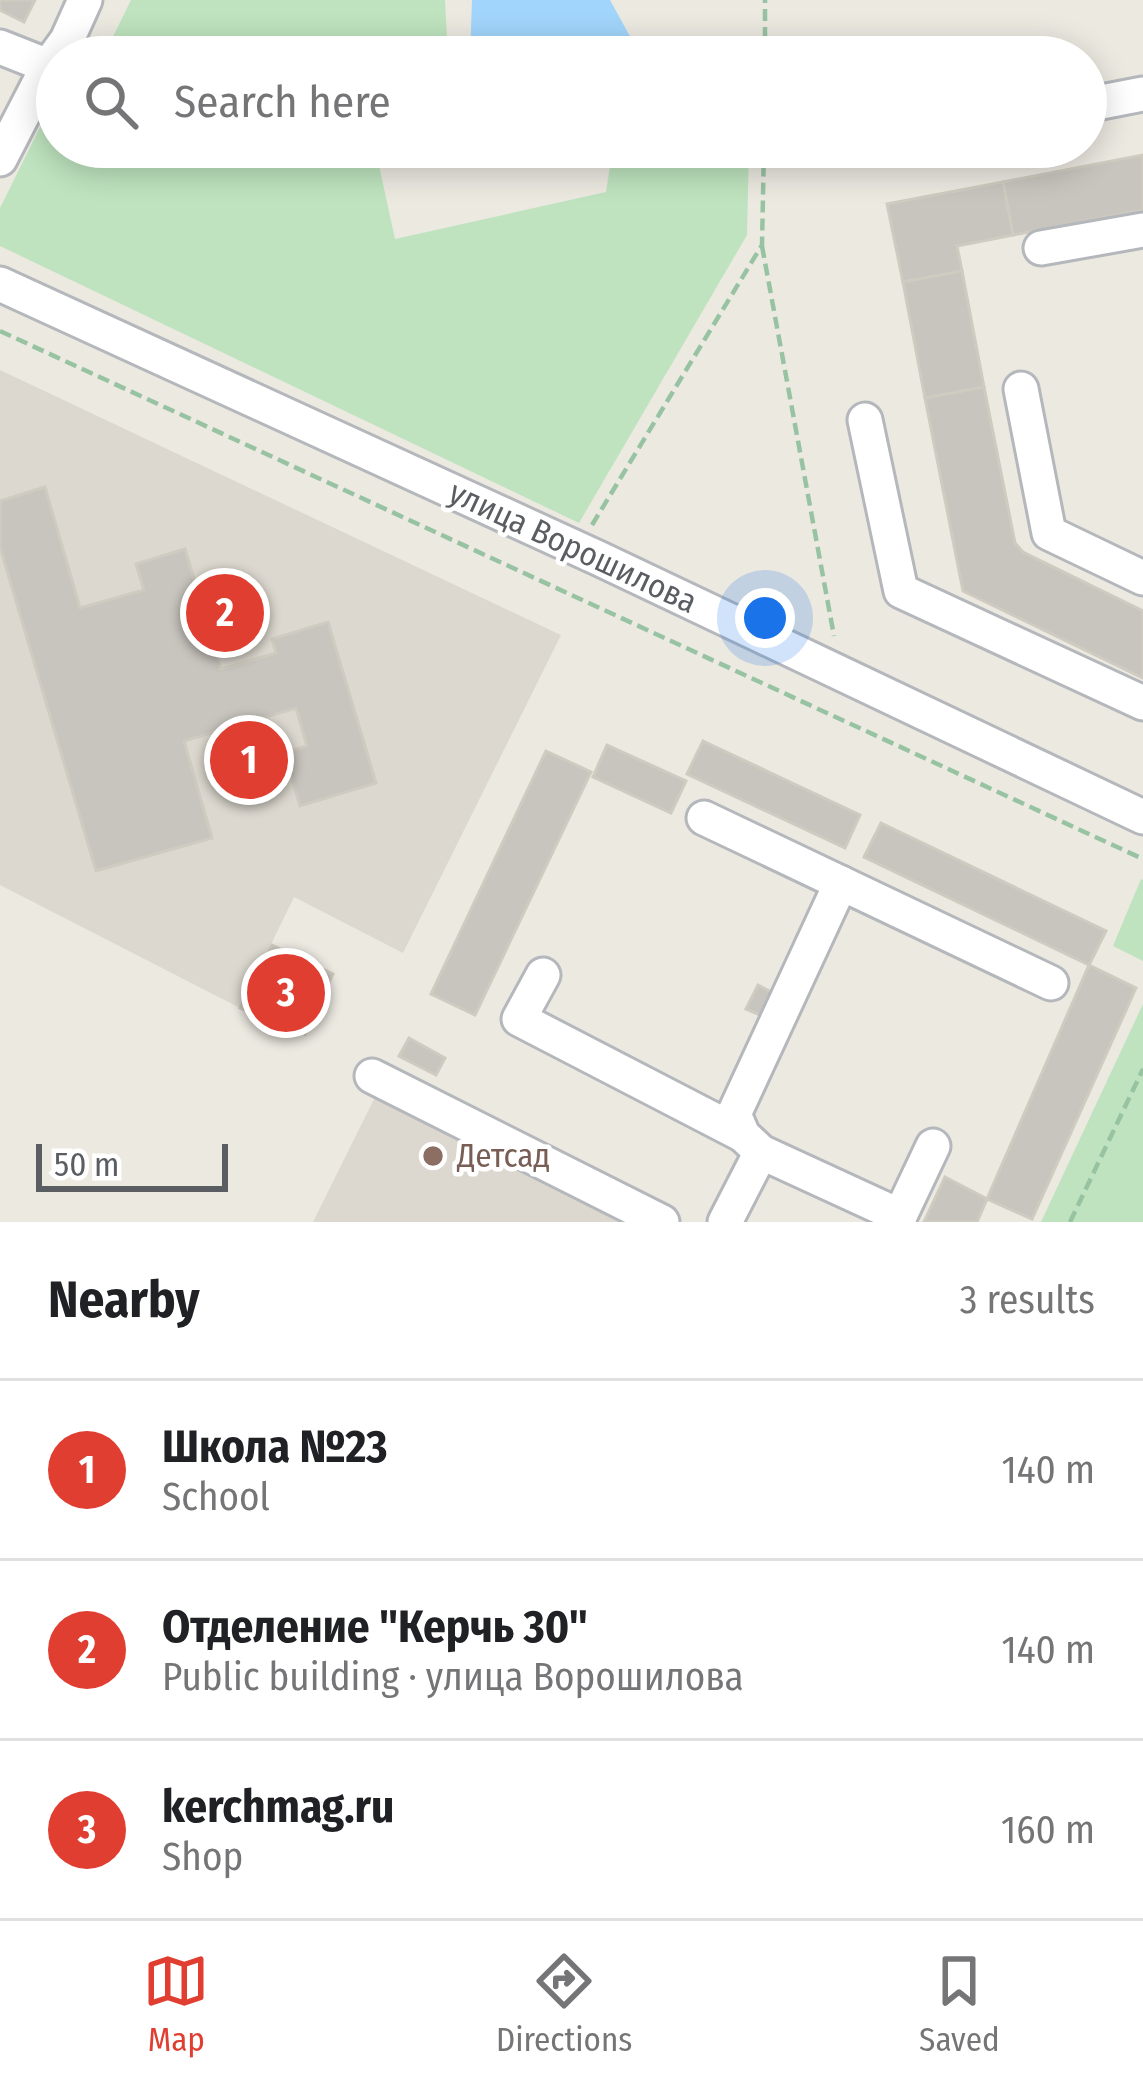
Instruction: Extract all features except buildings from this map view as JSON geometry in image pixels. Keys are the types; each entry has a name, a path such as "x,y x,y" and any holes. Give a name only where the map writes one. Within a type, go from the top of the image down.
{"street":[{"path":"69,36 85,0"},
{"path":"0,47 36,61"},
{"path":"0,159 36,89"},
{"path":"1107,101 1143,94"},
{"path":"1041,248 1143,230"},
{"name":"улица Ворошилова","path":"0,284 578,549 1143,817"},
{"path":"1021,389 1049,533 1143,578"},
{"path":"865,420 901,591 1143,703"},
{"path":"704,818 1052,983"},
{"path":"752,1143 734,1114 737,1102 841,884"},
{"path":"543,975 519,1019 898,1219 934,1146"},
{"path":"372,1076 662,1222"},
{"path":"724,1222 752,1143"}],"path":[{"path":"765,36 766,0"},
{"path":"764,168 762,245 835,641"},
{"path":"578,549 762,245"},
{"path":"0,331 1143,859"},
{"path":"1070,1222 1143,1069"}],"shaded area":[{"path":"0,370 561,635 403,953 294,897 240,1008 0,885"},
{"name":"Детсад","path":"378,1091 661,1222 313,1222"}],"green space":[{"path":"131,0 445,0 447,36 113,36"},
{"path":"36,135 36,168 380,168 395,239 606,192 610,168 749,168 747,235 579,523 0,246 0,208"},
{"path":"1143,880 1143,961 1113,946"},
{"path":"1143,1004 1143,1222 1041,1222"}],"water":[{"path":"472,0 610,0 630,36 471,36"}],"place":[{"name":"Отделение \"Керчь 30\"","path":"225,613"},
{"name":"Школа №23","path":"249,760"},
{"name":"kerchmag.ru","path":"286,993"},
{"name":"Детсад","path":"433,1156"}]}
